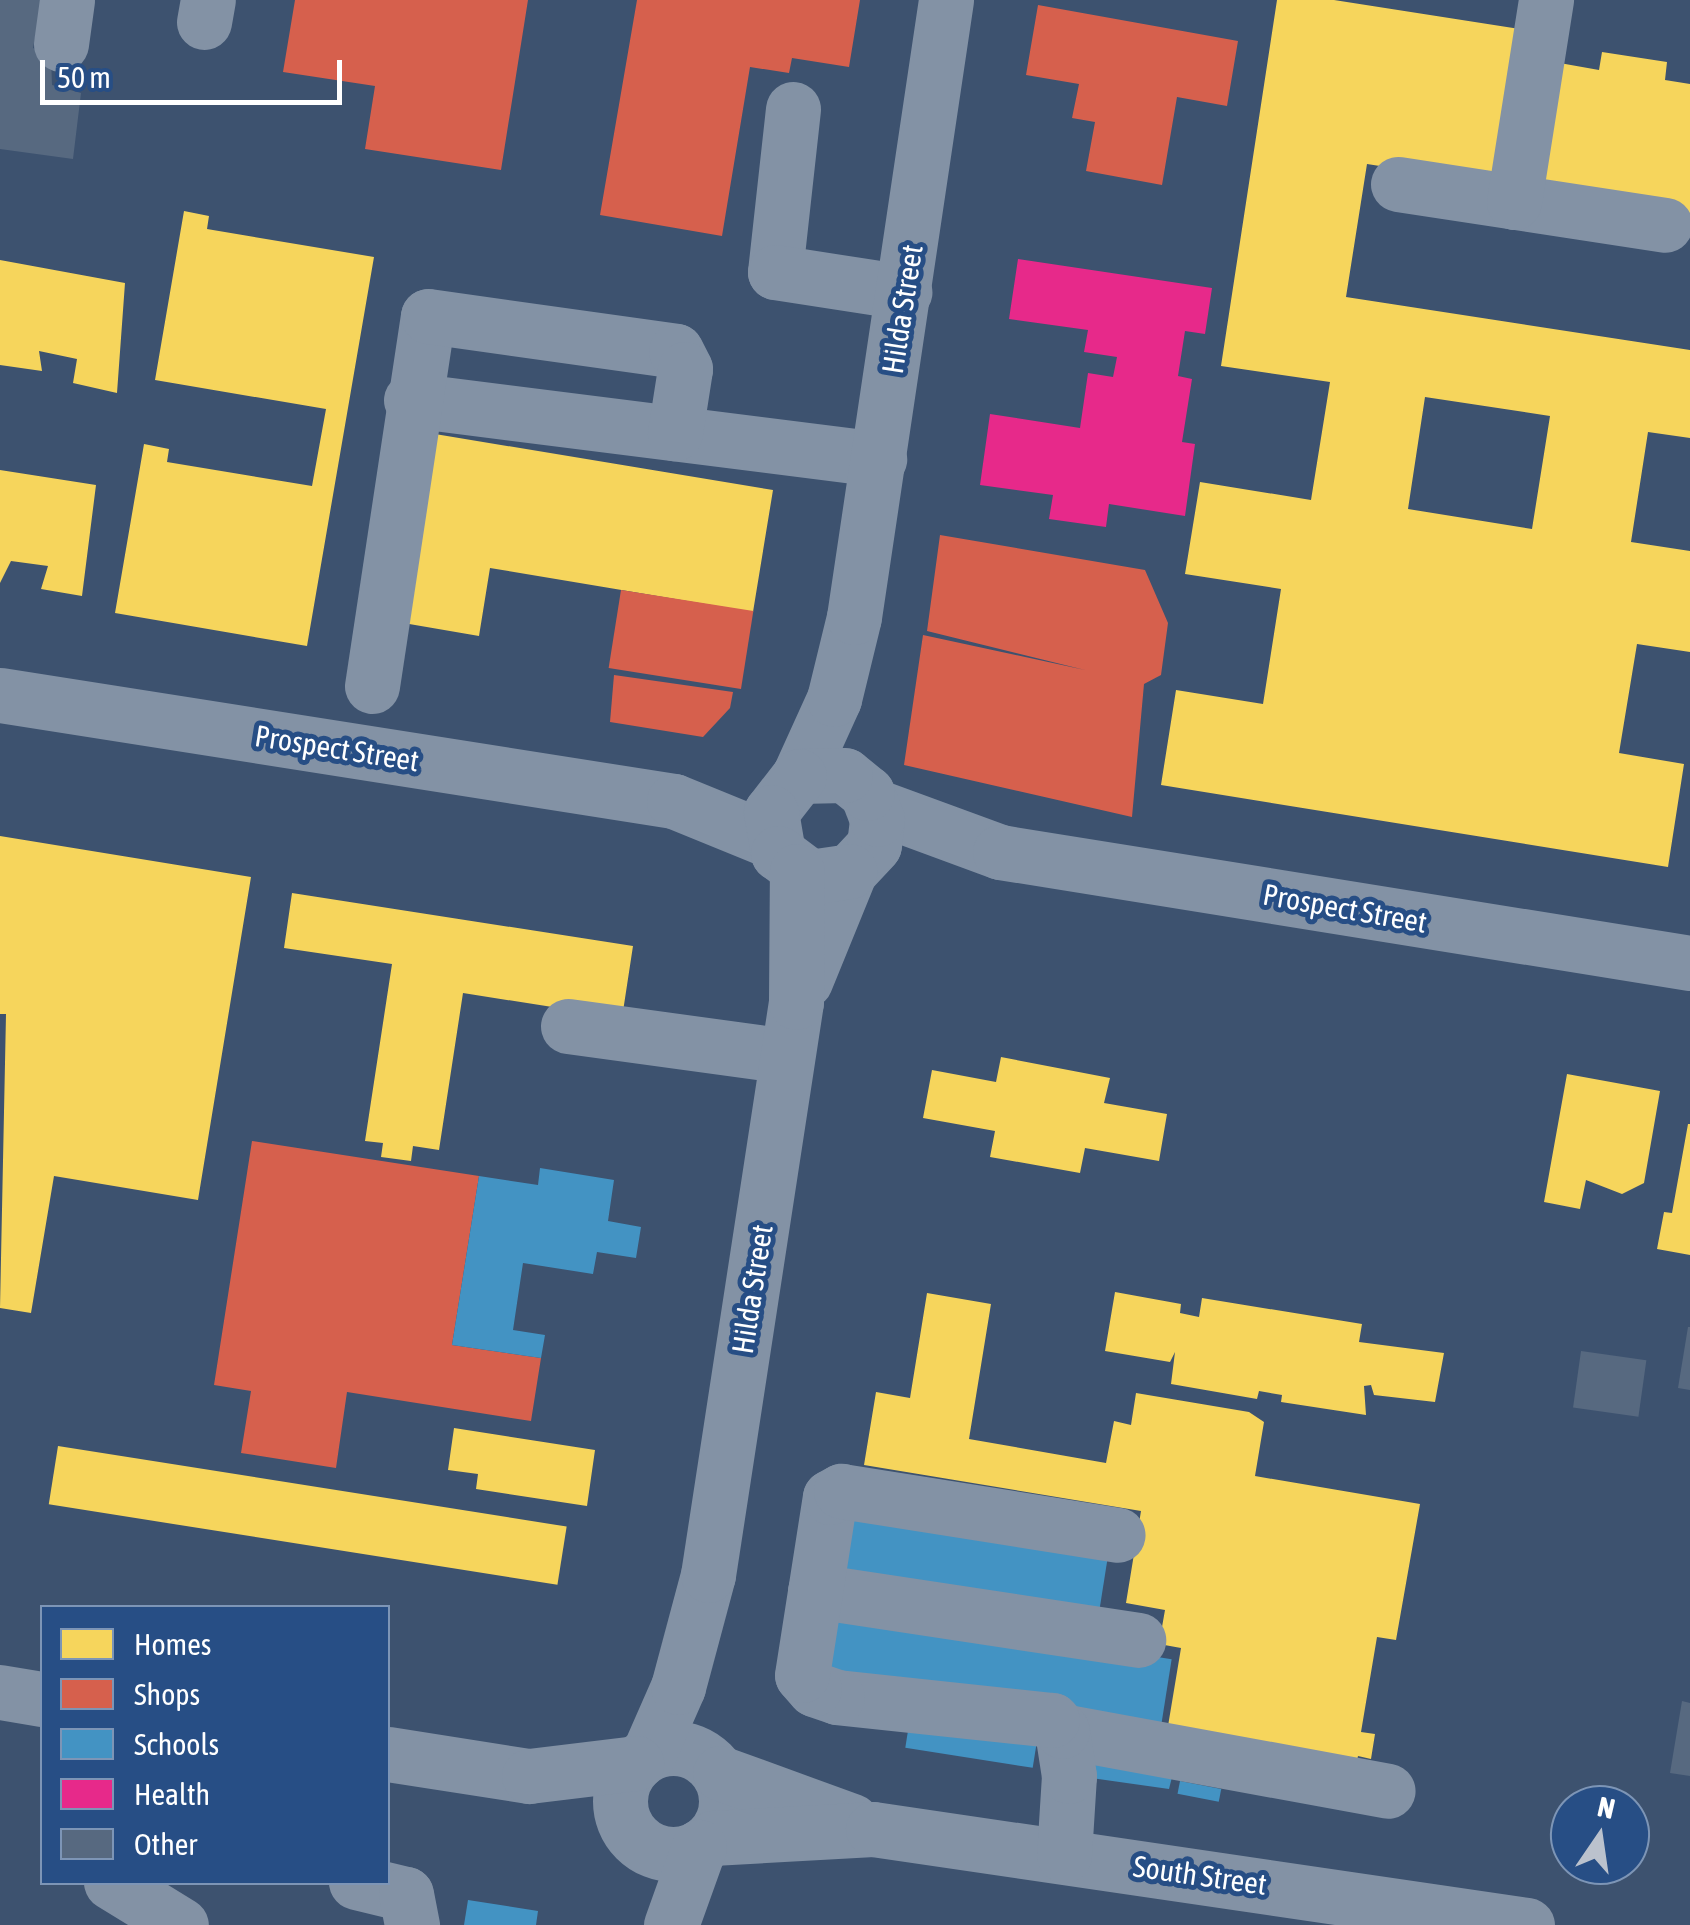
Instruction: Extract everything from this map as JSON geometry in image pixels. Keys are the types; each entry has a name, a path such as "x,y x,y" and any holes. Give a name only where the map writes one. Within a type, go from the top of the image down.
{"street":[{"path":"1514,202 1546,0"},
{"name":"Hilda Street","path":"642,1758 678,1687 708,1575 796,1002 837,838 854,617 945,1"},
{"path":"793,109 775,272 904,292"},
{"path":"1398,184 1665,225"},
{"path":"372,686 423,325 439,314 676,351 685,369 675,433"},
{"path":"411,400 879,459"},
{"name":"Hilda Street","path":"837,838 771,812 792,781 834,699 854,617"},
{"name":"Prospect Street","path":"0,695 674,801 837,838 1000,852 1690,963"},
{"name":"Prospect Street","path":"674,801 830,771 837,838"},
{"path":"568,1026 788,1056"},
{"path":"1064,1856 1069,1776 1062,1731 1052,1720 814,1689 802,1676 830,1497 840,1492 1118,1535"},
{"name":"Hilda Street","path":"708,1575 713,1766"},
{"path":"815,1591 1138,1640"},
{"path":"0,1692 40,1699"},
{"path":"1062,1731 1388,1791"},
{"path":"390,1754 529,1776 642,1758 679,1747 713,1766 726,1814 706,1843 671,1925"},
{"path":"642,1758 620,1793 634,1835 644,1925"},
{"name":"South Street","path":"713,1766 873,1829"},
{"path":"529,1776 671,1854 706,1843"},
{"name":"South Street","path":"706,1843 873,1829 1527,1925"},
{"path":"116,1885 181,1925"},
{"path":"368,1885 406,1894 412,1925"}],"building: Homes":[{"path":"1277,0 1334,0 1532,31 1508,186 1367,164 1346,297 1690,350 1690,438 1648,432 1631,542 1690,551 1690,652 1637,644 1619,753 1684,764 1668,867 1161,785 1176,690 1263,704 1281,589 1185,574 1200,482 1311,500 1330,382 1221,366","holes":["1425,397 1550,416 1532,529 1408,509"]},
{"path":"1602,52 1667,62 1665,80 1690,84 1690,220 1532,195 1554,62 1599,70"},
{"path":"184,211 209,216 207,229 374,257 307,646 115,613 144,444 169,449 167,462 312,486 326,409 155,380"},
{"path":"0,260 125,283 117,393 73,383 77,359 39,351 42,371 0,365"},
{"path":"417,431 773,490 753,612 490,568 479,636 386,620"},
{"path":"0,470 96,485 82,596 41,589 48,566 11,561 0,583"},
{"path":"0,836 251,877 198,1200 54,1176 31,1313 0,1308 6,1014 0,1014"},
{"path":"292,893 633,946 622,1018 463,993 439,1150 413,1146 411,1161 381,1157 383,1143 365,1141 392,964 284,948"},
{"path":"1001,1057 1110,1078 1104,1103 1167,1114 1159,1161 1085,1148 1080,1173 990,1157 995,1131 923,1118 932,1070 996,1082"},
{"path":"1567,1074 1660,1091 1644,1183 1622,1194 1586,1180 1580,1209 1544,1202"},
{"path":"1688,1124 1690,1255 1657,1249 1664,1212 1672,1213"},
{"path":"1115,1292 1181,1304 1180,1313 1199,1317 1202,1298 1362,1324 1359,1342 1444,1353 1435,1402 1374,1395 1371,1385 1364,1386 1366,1415 1281,1402 1282,1395 1259,1391 1257,1399 1171,1384 1175,1352 1170,1362 1105,1351"},
{"path":"927,1293 991,1304 969,1439 1106,1463 1114,1421 1131,1425 1136,1393 1249,1412 1264,1422 1255,1476 1420,1504 1396,1640 1377,1637 1361,1732 1375,1734 1371,1759 1358,1756 1356,1764 1167,1732 1181,1648 1159,1644 1165,1610 1126,1603 1141,1511 864,1465 876,1392 910,1398"},
{"path":"454,1428 595,1450 587,1506 476,1489 478,1474 448,1470"},
{"path":"58,1446 567,1527 557,1585 49,1504"}],"building: Shops":[{"path":"295,0 528,0 501,170 365,149 375,86 283,72"},
{"path":"637,0 860,0 849,67 792,58 789,73 750,67 722,236 600,215"},
{"path":"1038,5 1238,41 1227,106 1177,97 1162,185 1086,171 1095,122 1072,118 1079,84 1026,75"},
{"path":"940,535 1145,570 1168,623 1161,675 1144,684 1132,817 904,765 923,635 1085,670 927,631"},
{"path":"621,590 753,611 741,689 609,668"},
{"path":"614,675 733,692 730,708 703,737 610,722"},
{"path":"252,1141 479,1176 452,1345 541,1358 531,1421 347,1392 336,1468 241,1453 251,1391 214,1385"}],"building: Schools":[{"path":"540,1168 614,1180 608,1221 641,1227 636,1258 597,1252 593,1274 523,1263 513,1330 545,1335 541,1358 452,1345 479,1176 538,1185"},
{"path":"838,1509 1109,1552 1100,1609 829,1566"},
{"path":"823,1604 1172,1659 1161,1723 813,1668"},
{"path":"910,1718 1037,1738 1033,1768 905,1748"},
{"path":"1077,1740 1174,1769 1169,1789 1070,1775"},
{"path":"1180,1781 1221,1789 1219,1802 1178,1794"},
{"path":"468,1900 538,1911 536,1925 464,1925"}],"building: Health":[{"path":"1018,259 1212,288 1205,334 1185,331 1178,376 1192,379 1182,442 1195,444 1185,516 1109,504 1106,527 1049,519 1053,495 980,485 990,414 1080,428 1088,373 1113,377 1117,357 1084,352 1088,330 1009,319"}],"building: Other":[{"path":"0,0 60,0 42,3 33,48 51,56 52,85 81,93 73,159 0,149"},
{"path":"1690,1327 1690,1390 1678,1388"},
{"path":"1581,1351 1646,1360 1638,1417 1573,1407"},
{"path":"1682,1701 1690,1703 1690,1776 1670,1773"}]}
